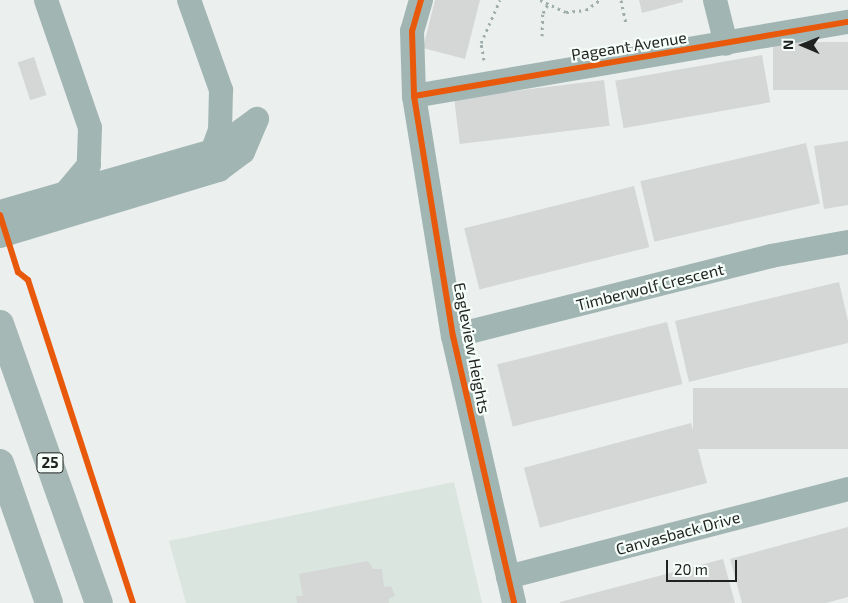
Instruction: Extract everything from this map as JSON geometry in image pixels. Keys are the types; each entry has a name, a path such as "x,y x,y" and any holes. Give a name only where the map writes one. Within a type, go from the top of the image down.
{"main road":[{"name":"25","path":"0,324 99,603"},
{"path":"0,463 49,603"}],"street":[{"path":"46,0 90,128 89,165 68,190"},
{"path":"189,0 221,90 221,123 213,151 208,164 194,178"},
{"name":"Eagleview Heights","path":"421,0 412,31 414,96 453,336 514,603"},
{"path":"715,0 726,44"},
{"name":"Pageant Avenue","path":"414,96 848,22"},
{"path":"0,212 68,190 144,172 213,151 257,119 243,152 220,170 0,236"},
{"path":"144,172 156,176 164,187"},
{"name":"Timberwolf Crescent","path":"453,336 770,256 848,242"},
{"name":"Canvasback Drive","path":"508,577 848,489"}],"path":[{"path":"488,84 481,43 500,0"},
{"path":"540,0 566,12 586,10 600,0"},
{"path":"621,0 626,24"},
{"path":"542,36 543,13 548,4"}],"shaded area":[{"path":"454,482 482,603 186,603 169,541"}],"building":[{"path":"435,0 480,0 465,59 423,48"},
{"path":"639,0 683,0 683,2 642,13"},
{"path":"773,42 848,42 848,90 773,90"},
{"path":"762,55 770,102 624,128 615,81"},
{"path":"34,57 46,95 30,100 18,62"},
{"path":"604,80 610,126 460,144 454,98"},
{"path":"848,141 848,205 824,209 814,146"},
{"path":"806,143 820,203 654,242 640,181"},
{"path":"634,186 649,247 479,289 464,228"},
{"path":"839,282 848,321 848,343 689,382 675,321"},
{"path":"667,322 682,384 513,426 497,364"},
{"path":"693,388 848,388 848,449 693,449"},
{"path":"691,423 707,483 540,528 524,468"},
{"path":"848,527 848,597 826,603 742,603 730,559"},
{"path":"723,559 735,603 560,603 560,602"},
{"path":"368,561 373,569 382,569 384,587 391,586 395,596 388,599 389,603 297,603 296,596 303,596 299,574"}],"cycle path":[{"path":"421,0 412,31 414,96 453,336 514,603"},
{"path":"414,96 848,22"},
{"path":"0,215 18,272 28,280 133,603"}]}
